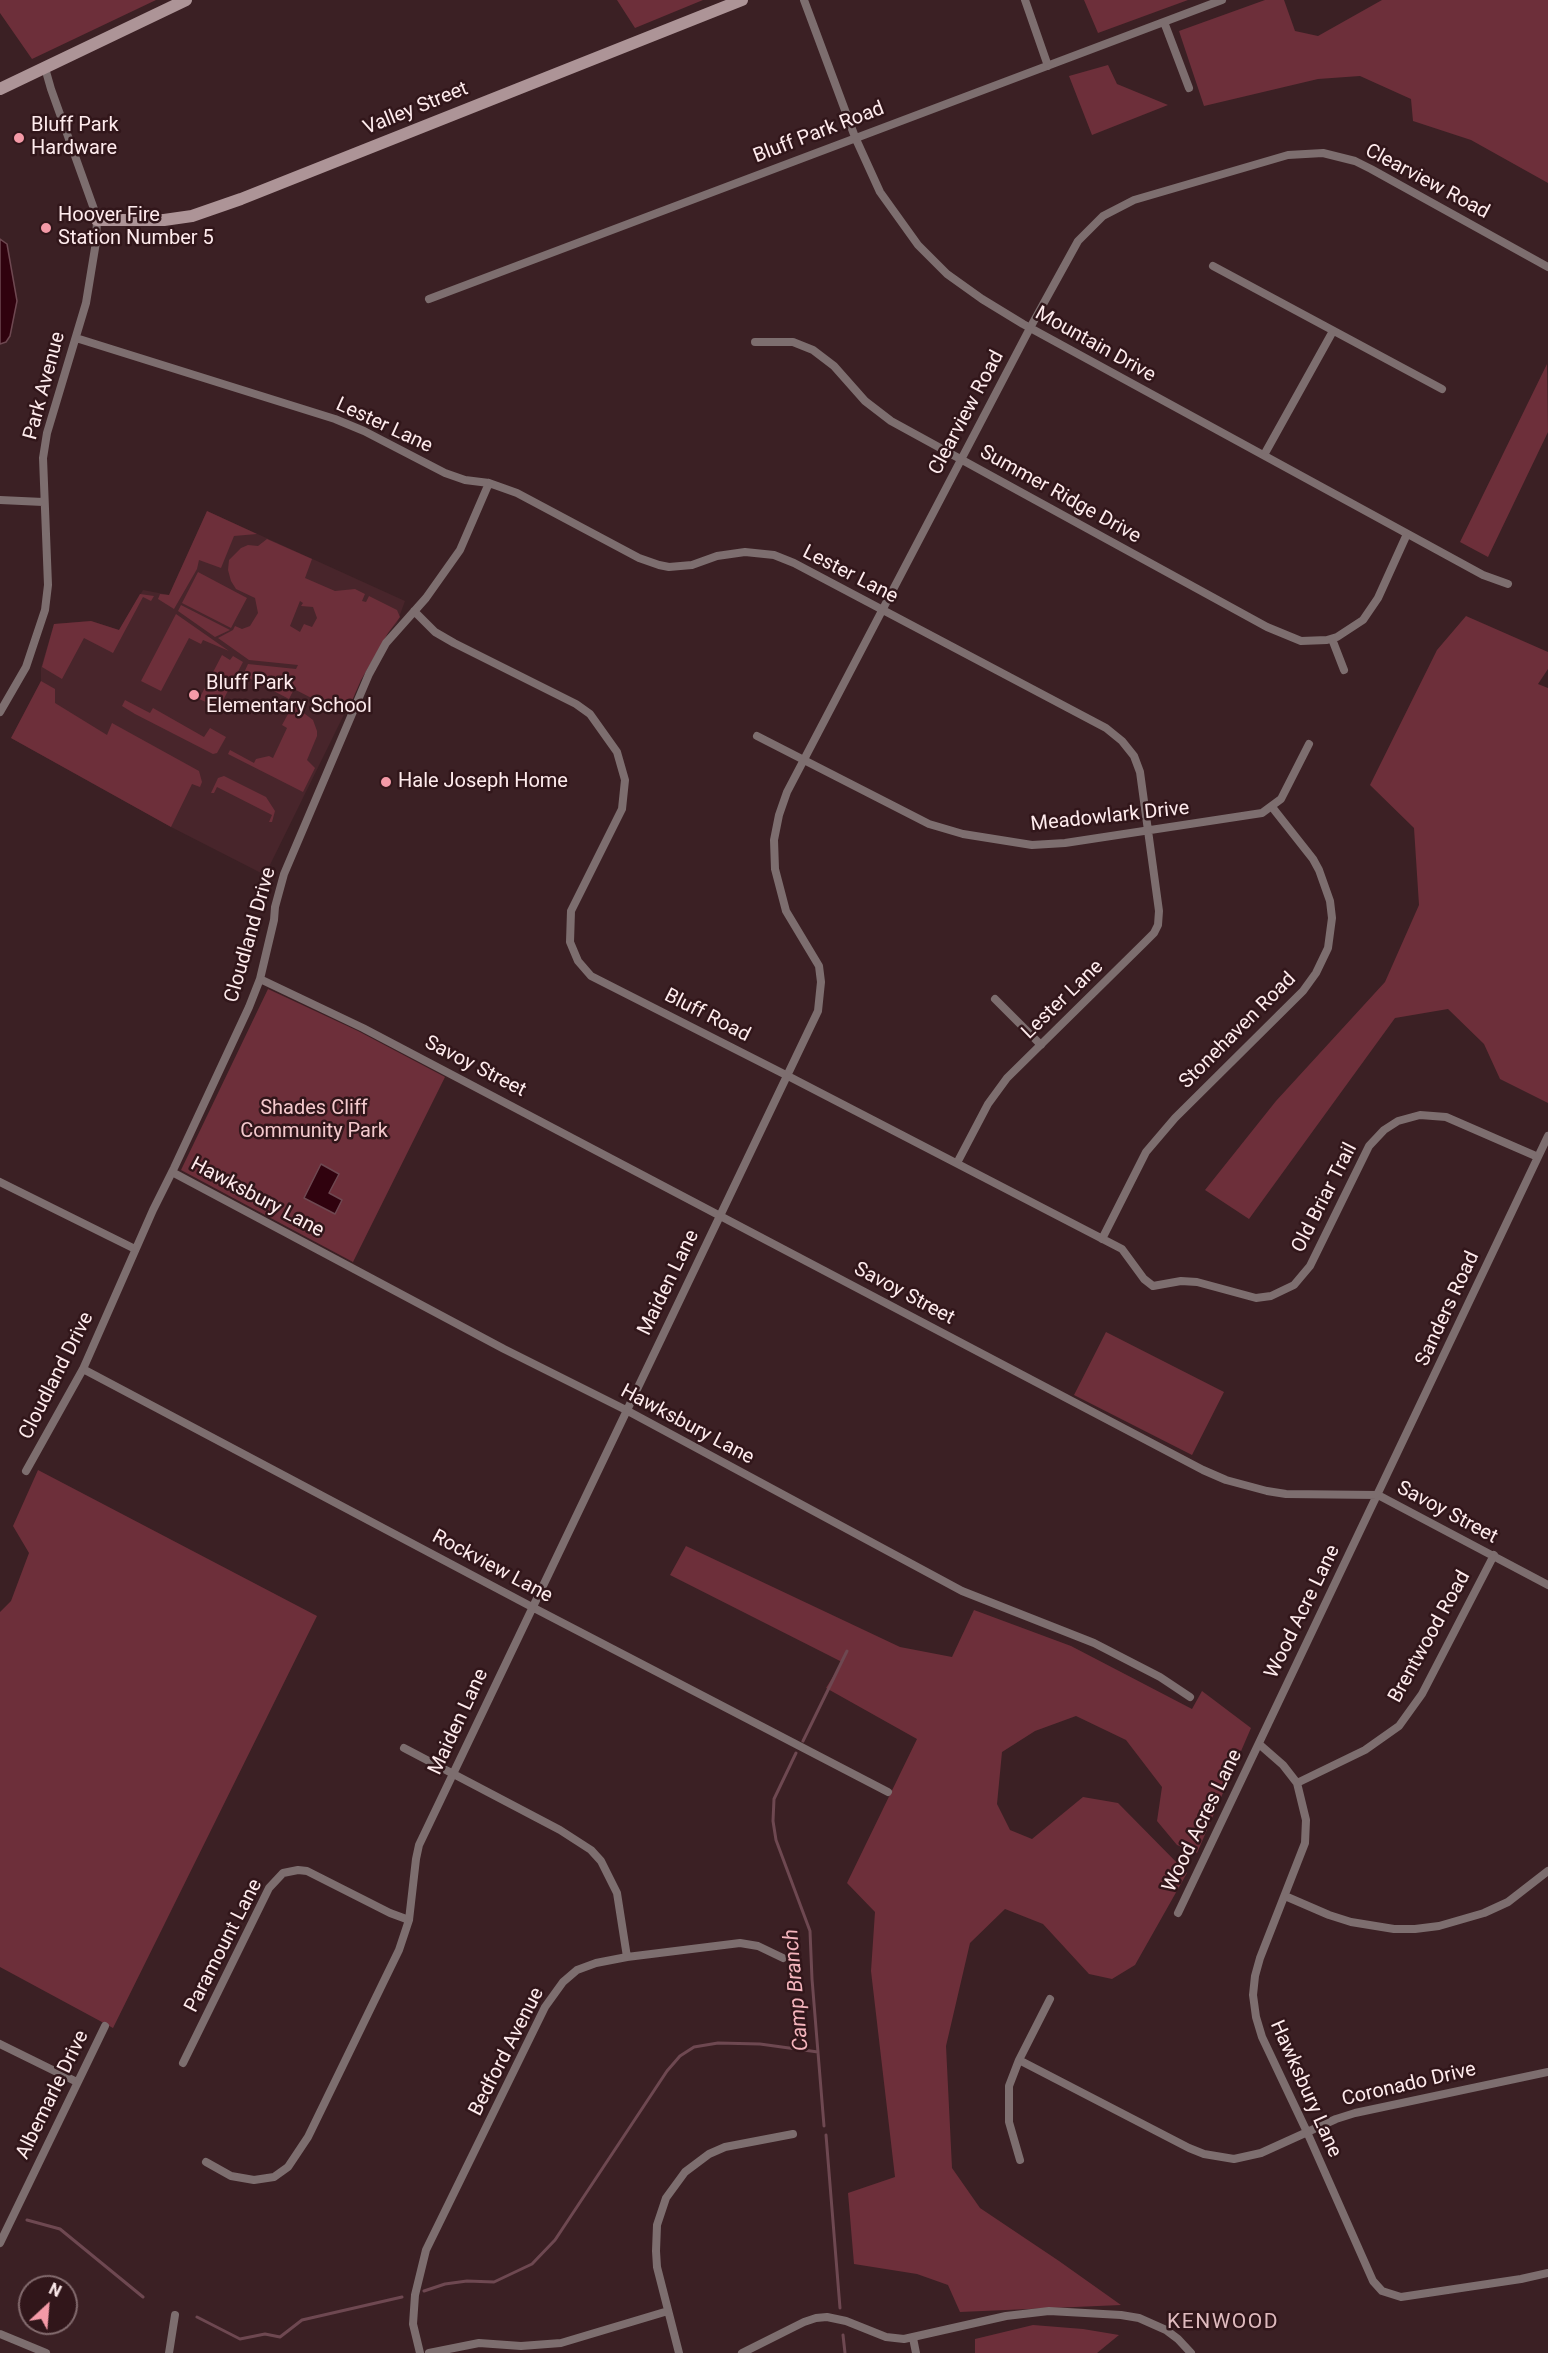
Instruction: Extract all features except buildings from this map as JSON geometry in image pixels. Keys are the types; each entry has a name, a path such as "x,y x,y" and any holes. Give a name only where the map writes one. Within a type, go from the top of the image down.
{"street":[{"path":"0,89 186,0"},
{"name":"Valley Street","path":"97,220 164,220 192,216 242,199 742,0"},
{"name":"Mountain Drive","path":"804,0 855,137 880,192 918,245 964,287 1030,328 1407,534 1483,575 1508,584"},
{"path":"1024,0 1048,66"},
{"name":"Bluff Park Road","path":"429,299 1222,0"},
{"path":"1164,22 1189,88"},
{"name":"Park Avenue","path":"0,712 26,667 45,610 48,585 43,458 47,433 76,338 92,272 97,220 45,68"},
{"name":"Clearview Road","path":"786,1075 818,1011 821,997 819,966 786,911 775,869 774,840 787,792 1030,328 1078,241 1103,216 1122,205 1155,193 1271,160 1306,153 1338,156 1371,169 1548,267"},
{"path":"1214,266 1442,390"},
{"path":"1264,455 1334,331"},
{"name":"Lester Lane","path":"76,338 335,419 364,431 445,473 465,480 489,483 516,493 639,558 659,565 669,567 692,565 717,556 745,552 766,554 794,563 1106,728 1122,741 1134,756 1140,772 1159,911 1158,925 1154,933 1007,1078 988,1104 957,1163"},
{"name":"Summer Ridge Drive","path":"755,342 793,342 813,350 834,366 876,411 1285,636 1301,641 1332,639 1355,626 1370,612 1407,534"},
{"name":"Cloudland Drive","path":"26,1471 83,1369 135,1249 237,1034 260,979 274,920 275,906 289,863 369,674 386,643 414,611 460,550 489,483"},
{"path":"0,500 43,502"},
{"name":"Bluff Road","path":"414,611 435,632 454,643 576,704 590,714 617,752 625,780 622,809 571,911 570,942 578,961 591,976 1122,1249 1144,1279 1153,1286 1181,1281 1197,1282 1244,1296"},
{"path":"1332,639 1344,670"},
{"name":"Meadowlark Drive","path":"757,736 929,824 963,834 1032,845 1065,843 1252,816 1272,807"},
{"path":"1272,807 1281,799 1309,744"},
{"name":"Stonehaven Road","path":"1102,1239 1146,1152 1160,1134 1303,991 1322,962 1331,932 1330,901 1313,859 1272,807"},
{"name":"Savoy Street","path":"260,979 363,1028 1226,1480 1286,1494 1378,1495 1548,1585"},
{"path":"995,999 1041,1045"},
{"name":"Maiden Lane","path":"206,2162 231,2176 255,2180 274,2177 294,2159 308,2137 399,1950 409,1920 419,1845 786,1075"},
{"name":"Old Briar Trail","path":"1244,1296 1271,1296 1294,1285 1310,1266 1370,1146 1383,1130 1398,1121 1420,1115 1446,1117 1538,1157"},
{"name":"Sanders Road","path":"1378,1495 1548,1136"},
{"name":"Hawksbury Lane","path":"172,1172 504,1349 626,1410 962,1591 1094,1643 1150,1671 1190,1697"},
{"path":"0,1182 135,1249"},
{"name":"Rockview Lane","path":"83,1369 532,1607 888,1792"},
{"name":"Wood Acre Lane","path":"1259,1744 1378,1495"},
{"name":"Brentwood Road","path":"1297,1783 1365,1750 1399,1725 1422,1694 1494,1555"},
{"name":"Hawksbury Lane","path":"1259,1744 1283,1765 1297,1783 1306,1820 1305,1843 1260,1958 1253,1995 1256,2017 1262,2037 1373,2281 1382,2291 1401,2296 1548,2273"},
{"name":"Wood Acres Lane","path":"1178,1913 1259,1744"},
{"path":"404,1748 577,1840 591,1850 606,1869 617,1893 627,1957"},
{"name":"Paramount Lane","path":"183,2063 269,1888 283,1873 298,1870 315,1874 390,1913 409,1920"},
{"path":"1285,1896 1351,1922 1394,1929 1415,1929 1438,1926 1484,1913 1508,1902 1548,1871"},
{"name":"Bedford Avenue","path":"420,2353 413,2324 415,2295 426,2250 546,2007 563,1982 577,1970 627,1957 740,1943 758,1946 783,1958"},
{"path":"1020,2160 1012,2136 1007,2103 1009,2086 1019,2060 1050,1998"},
{"name":"Albemarle Drive","path":"0,2243 105,2026"},
{"path":"0,2044 77,2082"},
{"name":"Coronado Drive","path":"1019,2060 1189,2148 1204,2154 1234,2159 1261,2153 1355,2113 1548,2072"},
{"path":"679,2353 657,2267 656,2236 661,2210 674,2185 696,2163 725,2147 793,2134"},
{"path":"429,2353 479,2343 521,2346 561,2343 668,2311"},
{"path":"742,2353 816,2318 827,2317 846,2322 895,2339 913,2338 1027,2313 1085,2312 1121,2315 1153,2323 1178,2339 1191,2353"},
{"path":"169,2353 175,2315"},
{"path":"0,2334 46,2353"},
{"path":"913,2338 916,2353"}],"shaded area":[{"path":"0,239 7,244 17,301 10,336 6,342 0,344"},
{"name":"Bluff Park Elementary School","path":"207,511 405,601 397,623 388,633 361,680 265,875 171,827 11,738 41,681 41,668 54,624 91,621 119,630 143,590 169,595"},
{"path":"321,1164 339,1174 329,1193 342,1200 335,1214 304,1198"}],"green space":[{"path":"0,0 156,0 32,59 0,13"},
{"path":"617,0 703,0 635,28"},
{"path":"1084,0 1188,0 1098,33"},
{"path":"1265,0 1284,0 1295,31 1318,36 1382,0 1548,0 1548,183 1471,140 1413,121 1411,99 1360,76 1318,79 1204,106 1179,31"},
{"path":"1108,65 1117,84 1168,105 1092,135 1069,76"},
{"path":"1547,364 1548,432 1488,557 1460,542"},
{"path":"207,511 257,534 234,536 221,568 199,560 197,569 174,609 158,599 160,594 169,595"},
{"path":"267,539 312,559 305,578 335,591 355,589 365,594 362,601 366,602 369,596 397,610 400,617 361,680 348,710 336,713 326,710 327,706 294,689 289,699 243,675 248,664 296,669 298,665 249,660 218,638 233,630 235,626 242,629 250,626 258,613 255,598 236,589 228,570 229,560 241,548 248,545 258,546","holes":["300,601 303,603 301,606 313,607 317,618 312,627 304,624 300,632 290,626"]},
{"path":"198,572 247,598 231,628 182,603"},
{"path":"140,594 154,596 151,601 143,597 113,653 84,638 62,679 42,667 54,624 91,621 119,630"},
{"path":"181,605 230,630 215,637 178,611"},
{"path":"176,614 229,651 203,640 201,644 189,638 161,691 141,681"},
{"path":"1466,616 1548,652 1548,669 1538,684 1548,688 1548,1103 1500,1079 1484,1044 1448,1009 1395,1018 1249,1219 1205,1190 1276,1101 1385,982 1419,905 1414,828 1370,785 1437,650"},
{"path":"222,655 230,660 233,656 243,662 219,708 199,699"},
{"path":"41,681 55,689 55,703 107,735 112,723 199,771 202,782 200,787 192,784 171,827 11,738"},
{"path":"125,700 150,713 153,708 204,737 210,728 226,737 217,753 213,754 135,714 122,706"},
{"path":"293,705 313,720 317,731 307,760 315,768 303,792 228,754 230,750 254,763 256,759 269,756 273,758 287,728 282,725"},
{"path":"224,776 266,797 275,811 272,822 269,822 272,815 217,787 214,793 211,793 218,778"},
{"name":"Shades Cliff Community Park","path":"268,989 358,1031 445,1077 353,1262 181,1170"},
{"path":"1106,1332 1224,1392 1192,1455 1074,1395"},
{"path":"38,1470 317,1616 113,2028 0,1967 0,1612 11,1601 29,1553 13,1526"},
{"path":"686,1546 900,1647 952,1657 974,1610 1071,1646 1192,1709 1202,1691 1251,1728 1197,1853 1177,1845 1157,1821 1162,1787 1126,1740 1076,1716 1035,1731 1002,1752 997,1804 1010,1830 1032,1839 1083,1797 1118,1803 1187,1873 1135,1965 1112,1979 1089,1974 1043,1924 1005,1909 970,1943 946,2046 952,2168 980,2208 1121,2305 960,2312 948,2285 917,2274 854,2264 848,2193 895,2177 871,1971 875,1912 847,1883 917,1739 826,1688 842,1662 670,1575"},
{"path":"1033,2325 1083,2329 1119,2335 1097,2353 975,2353 975,2339"}],"waterway":[{"name":"Camp Branch","path":"803,1741 847,1651"},
{"name":"Camp Branch","path":"796,1753 774,1799 773,1821 776,1840 810,1931 824,2126"},
{"path":"424,2291 445,2284 467,2281 494,2282 532,2264 555,2240 667,2071 680,2056 694,2047 718,2043 760,2044 818,2052"},
{"name":"Camp Branch","path":"826,2135 840,2308"},
{"path":"27,2220 60,2229 143,2297"},
{"path":"197,2317 240,2339 265,2334 280,2337 302,2320 402,2297"},
{"name":"Camp Branch","path":"843,2335 845,2353"}],"place":[{"name":"Bluff Park Hardware","path":"19,138"},
{"name":"Hoover Fire Station Number 5","path":"46,228"},
{"name":"Bluff Park Elementary School","path":"194,695"},
{"name":"Hale Joseph Home","path":"386,782"}],"district":[{"name":"KENWOOD","path":"1223,2323"}]}
